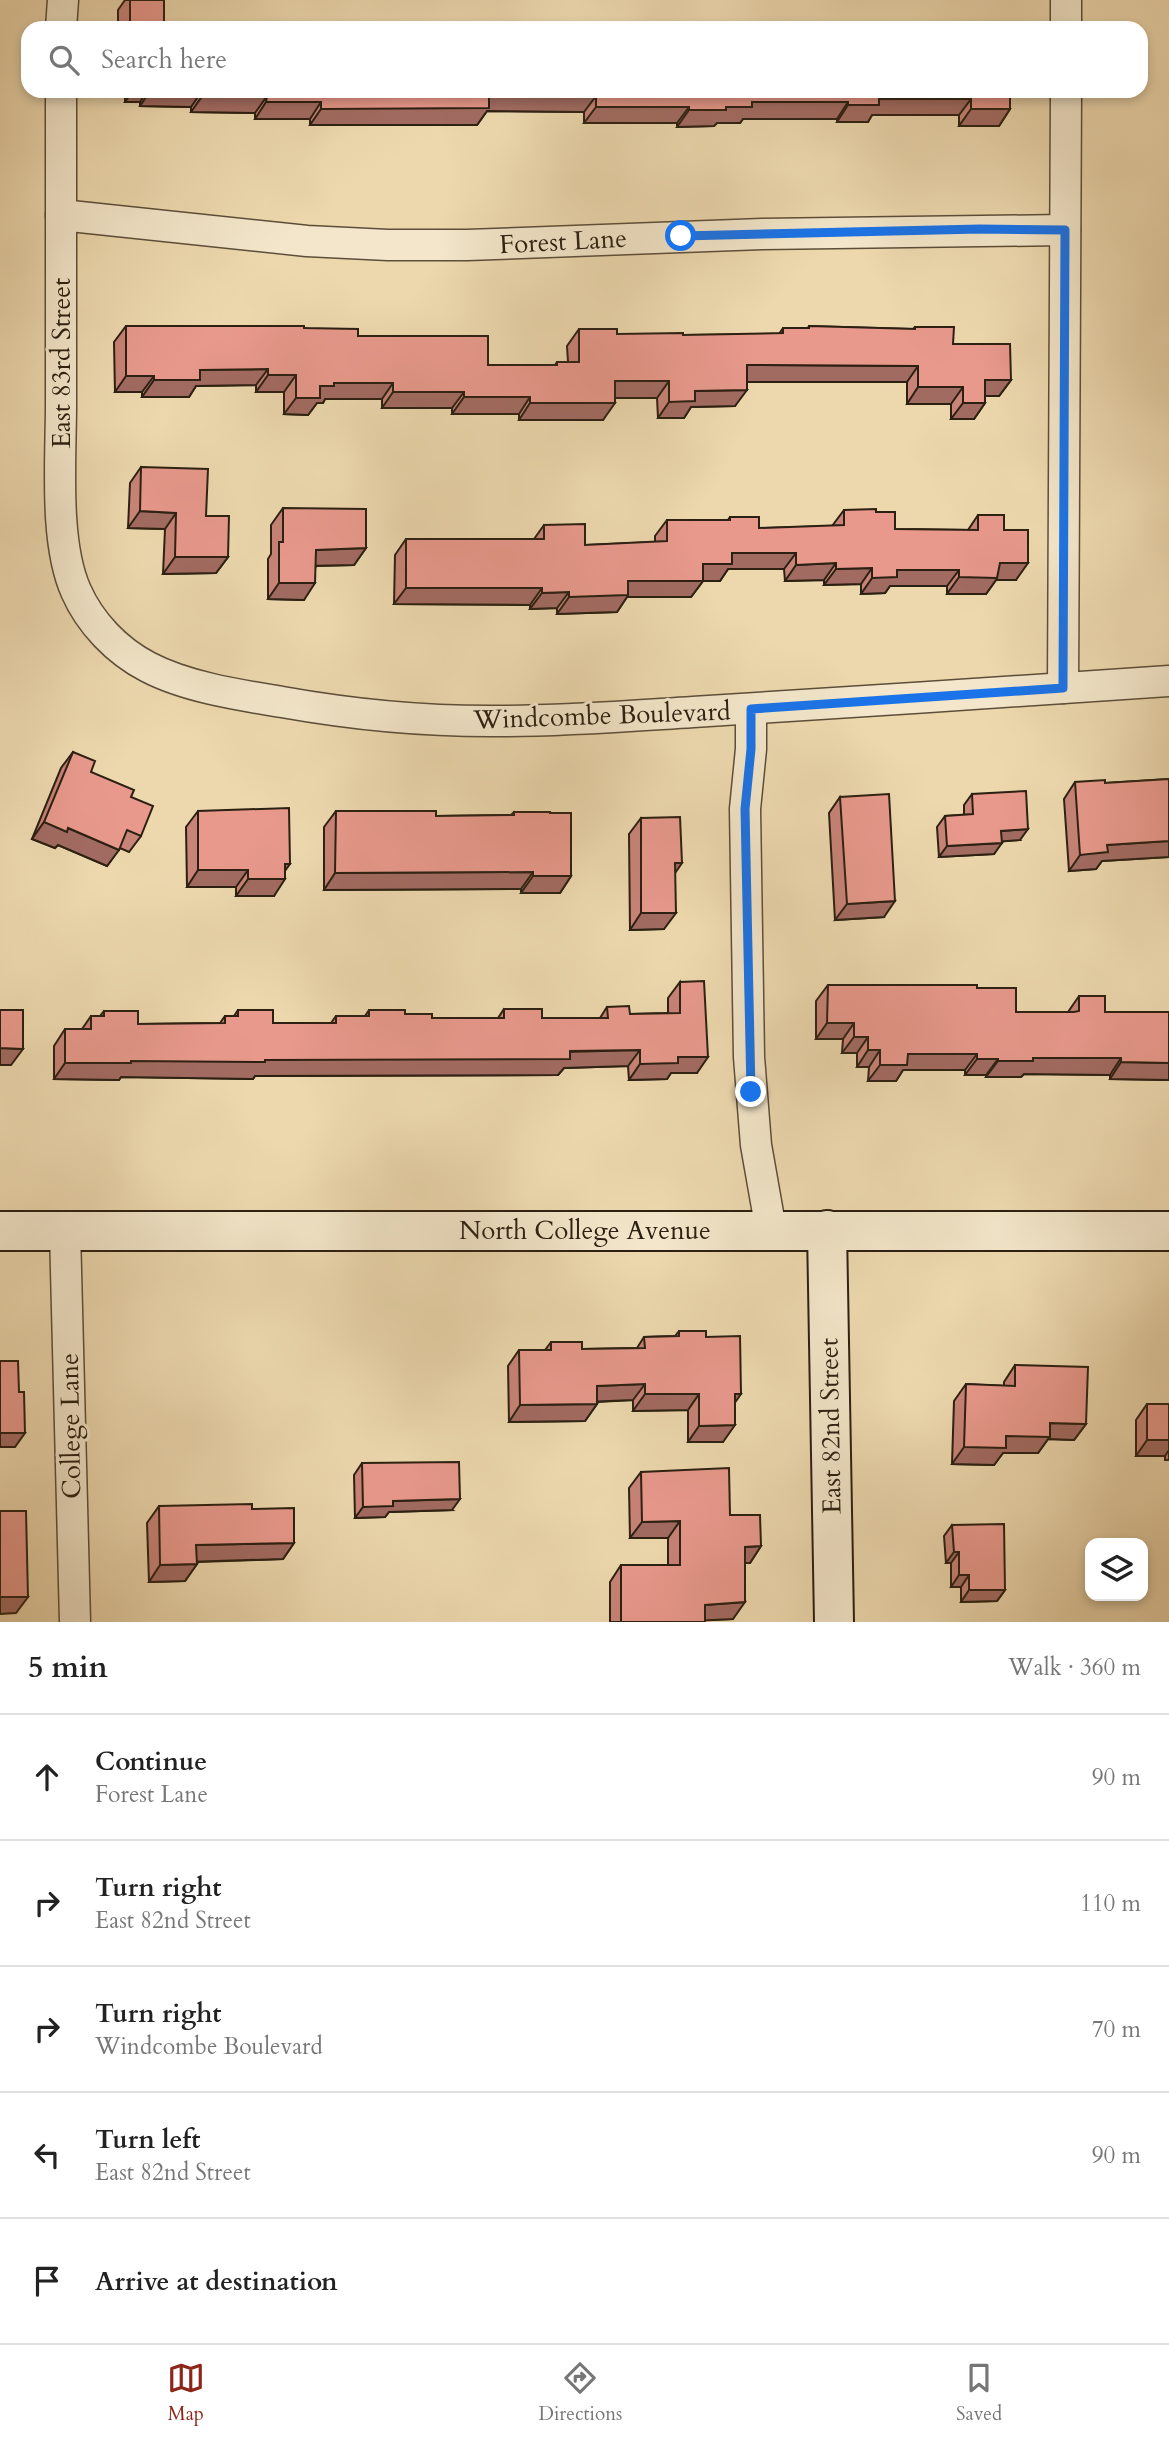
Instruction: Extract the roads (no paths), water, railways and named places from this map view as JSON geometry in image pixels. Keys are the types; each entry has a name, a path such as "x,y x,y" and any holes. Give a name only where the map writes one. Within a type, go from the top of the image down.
{"main road":[{"name":"East 82nd Street","path":"827,1230 834,1622"},
{"name":"North College Avenue","path":"0,1231 1169,1231"}],"street":[{"path":"62,21 63,0"},
{"path":"1066,0 1066,21"},
{"name":"East 83rd Street","path":"61,98 63,538 67,566 77,594 98,626"},
{"path":"1063,688 1066,98"},
{"name":"Forest Lane","path":"61,215 307,241 388,245 467,245 762,234 1065,230"},
{"name":"Windcombe Boulevard","path":"98,626 106,637 132,658 166,675 251,697 345,712 424,719 503,721 751,709 1169,681"},
{"path":"751,709 751,749 745,809 749,1057 756,1145 771,1230"},
{"name":"College Lane","path":"65,1231 75,1622"}]}
